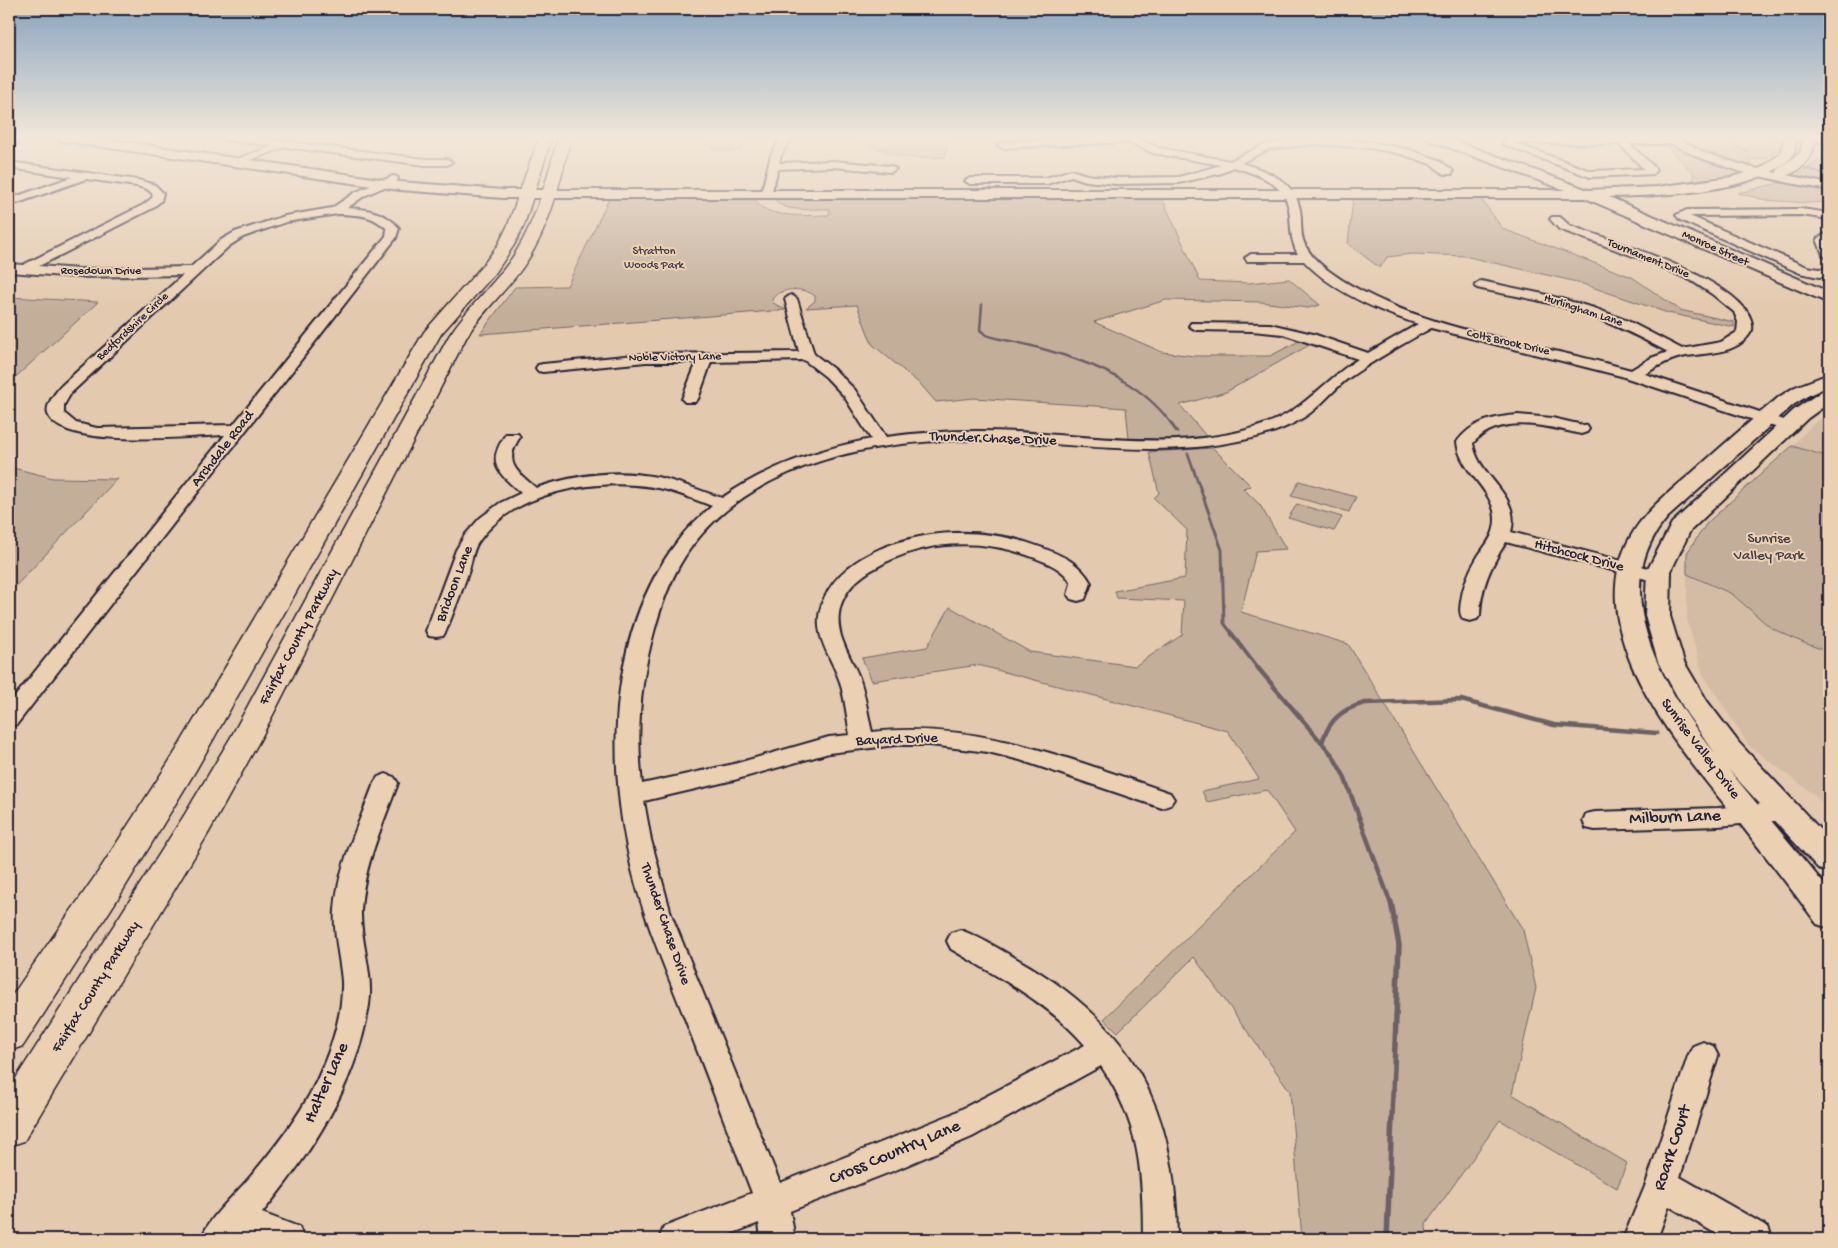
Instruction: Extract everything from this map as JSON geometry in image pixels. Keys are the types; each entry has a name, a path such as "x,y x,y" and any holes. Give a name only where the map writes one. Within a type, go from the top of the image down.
{"highway":[{"name":"Fairfax County Parkway","path":"9,1033 110,882 190,754 427,340 442,319 490,268 506,245 535,195"},
{"name":"Fairfax County Parkway","path":"9,1126 202,815 255,720 458,336 469,318 517,264 536,231 537,195"}],"main road":[{"name":"Monroe Street","path":"1589,195 1640,215 1829,298"},
{"path":"1617,195 1648,195"},
{"path":"1636,196 1625,201 1640,215"},
{"name":"Sunrise Valley Drive","path":"1829,380 1794,396 1765,419 1651,523 1640,540 1630,569 1628,590 1631,618 1641,654 1652,680 1678,724 1829,914"},
{"name":"Sunrise Valley Drive","path":"1829,395 1806,409 1680,528 1668,546 1657,576 1655,593 1658,621 1666,651 1680,680 1697,708 1721,741 1829,859"}],"street":[{"path":"9,203 31,195"},
{"path":"25,269 147,207 158,195"},
{"name":"Bedfordshire Circle","path":"238,430 122,434 97,433 70,426 56,414 56,405 64,390 227,241 243,231 283,218 334,212 355,195"},
{"name":"Colts Brook Drive","path":"1289,195 1294,208 1295,234 1307,257 1325,273 1353,291 1429,323 1633,375 1787,426"},
{"name":"Archdale Road","path":"9,719 393,234 393,228 390,224 378,217 334,212"},
{"path":"1829,216 1802,212 1687,213 1682,215 1684,218 1804,270 1819,273 1829,272"},
{"name":"Tournament Drive","path":"1556,219 1558,223 1569,229 1644,255 1689,275 1728,300 1743,316 1746,326 1744,332 1732,342 1713,348 1680,353 1654,361 1633,375"},
{"path":"1829,235 1822,239 1829,255"},
{"path":"1251,258 1307,257"},
{"name":"Rosedown Drive","path":"9,268 105,273 193,271"},
{"name":"Hurlingham Lane","path":"1481,285 1546,298 1586,309 1622,323 1680,353"},
{"path":"791,299 807,356 831,374 850,393 881,442"},
{"name":"Thunder Chase Drive","path":"778,1239 772,1204 658,914 644,868 630,795 628,714 633,675 642,634 670,564 694,531 724,504 787,468 832,453 881,442 965,435 1155,446 1176,446 1226,440 1262,430 1291,418 1313,404 1344,375 1429,323"},
{"path":"1196,326 1244,326 1289,331 1370,359"},
{"name":"Noble Victory Lane","path":"543,368 615,360 807,356"},
{"path":"690,399 706,357"},
{"path":"1470,615 1470,600 1476,578 1502,535 1504,524 1500,502 1488,482 1471,463 1464,450 1464,442 1469,434 1488,424 1517,420 1548,422 1581,429"},
{"path":"512,437 503,452 504,465 510,474 534,495"},
{"name":"Bridoon Lane","path":"436,631 471,539 494,516 534,495 576,483 626,479 667,485 724,504"},
{"name":"Hitchcock Drive","path":"1502,535 1657,576"},
{"path":"862,740 851,684 831,642 828,614 837,592 848,579 869,563 895,550 914,544 950,539 987,540 1028,548 1057,561 1078,576 1081,589 1078,594"},
{"name":"Bayard Drive","path":"630,795 734,772 829,745 862,740 930,737 988,744 1024,752 1162,799"},
{"name":"Halter Lane","path":"227,1229 273,1177 306,1129 326,1094 340,1062 350,1031 355,1002 356,976 349,936 348,910 351,885 386,783"},
{"name":"Milburn Lane","path":"1595,821 1785,812"},
{"path":"960,941 1058,1000 1083,1022 1106,1048 1126,1077 1142,1109 1153,1142 1160,1177 1162,1212 1160,1239"},
{"name":"Cross Country Lane","path":"676,1239 772,1204 961,1126 1020,1096 1106,1048"},
{"name":"Roark Court","path":"1640,1239 1662,1184 1703,1056"},
{"path":"1662,1184 1756,1239"},
{"path":"227,1229 287,1239"}],"shaded area":[{"path":"1829,414 1829,457 1792,446 1813,424"},
{"path":"1687,574 1732,594 1771,628 1829,652 1829,811 1816,796 1749,746 1703,674 1687,620"}],"green space":[{"path":"1747,195 1829,195 1829,202 1808,203 1765,200"},
{"name":"Stratton Woods Park","path":"1161,196 1200,281 1248,283 1289,279 1320,305 1308,308 1261,302 1166,300 1094,322 1162,352 1194,356 1270,356 1303,339 1313,343 1226,392 1180,405 1206,436 1171,439 1129,439 1126,408 974,398 936,402 921,385 872,344 857,305 806,308 815,301 815,296 799,290 781,292 772,299 773,303 786,310 480,334 515,287 567,286 609,199 751,198 755,199 760,206 777,213 788,215 829,215 830,209 785,207 775,199"},
{"path":"1353,199 1481,199 1503,229 1632,277 1680,310 1734,322 1734,327 1668,313 1577,282 1464,256 1412,254 1387,257 1380,268 1348,244"},
{"path":"9,297 98,302 9,383"},
{"name":"Sunrise Valley Park","path":"1792,446 1829,457 1829,652 1771,628 1732,594 1687,574 1687,553 1707,523"},
{"path":"1213,448 1251,486 1243,488 1260,505 1286,549 1256,551 1241,612 1348,644 1523,930 1536,988 1512,1094 1627,1163 1617,1188 1500,1120 1426,1224 1427,1239 1302,1239 1290,1091 1194,957 1118,1032 1104,1019 1295,832 1267,790 1207,802 1202,791 1259,779 1228,731 978,665 872,681 862,658 927,647 950,607 1030,652 1135,666 1182,635 1184,601 1117,598 1115,591 1185,578 1187,530 1154,498 1159,493 1149,452"},
{"path":"9,467 53,478 117,479 9,593"},
{"path":"1299,481 1356,497 1349,512 1291,496"},
{"path":"1297,504 1342,517 1334,531 1288,518"}],"waterway":[{"path":"982,304 980,330 986,335 1069,357 1108,373 1144,395 1160,409 1173,426"},
{"path":"1172,425 1177,432"},
{"path":"1188,454 1222,550 1224,623 1233,635"},
{"path":"1232,634 1258,668 1333,756 1344,776 1391,904"},
{"path":"1322,742 1333,721 1343,712 1357,705 1365,703 1461,700 1554,725 1657,733"},
{"path":"1387,1239 1399,945 1391,902"}]}
